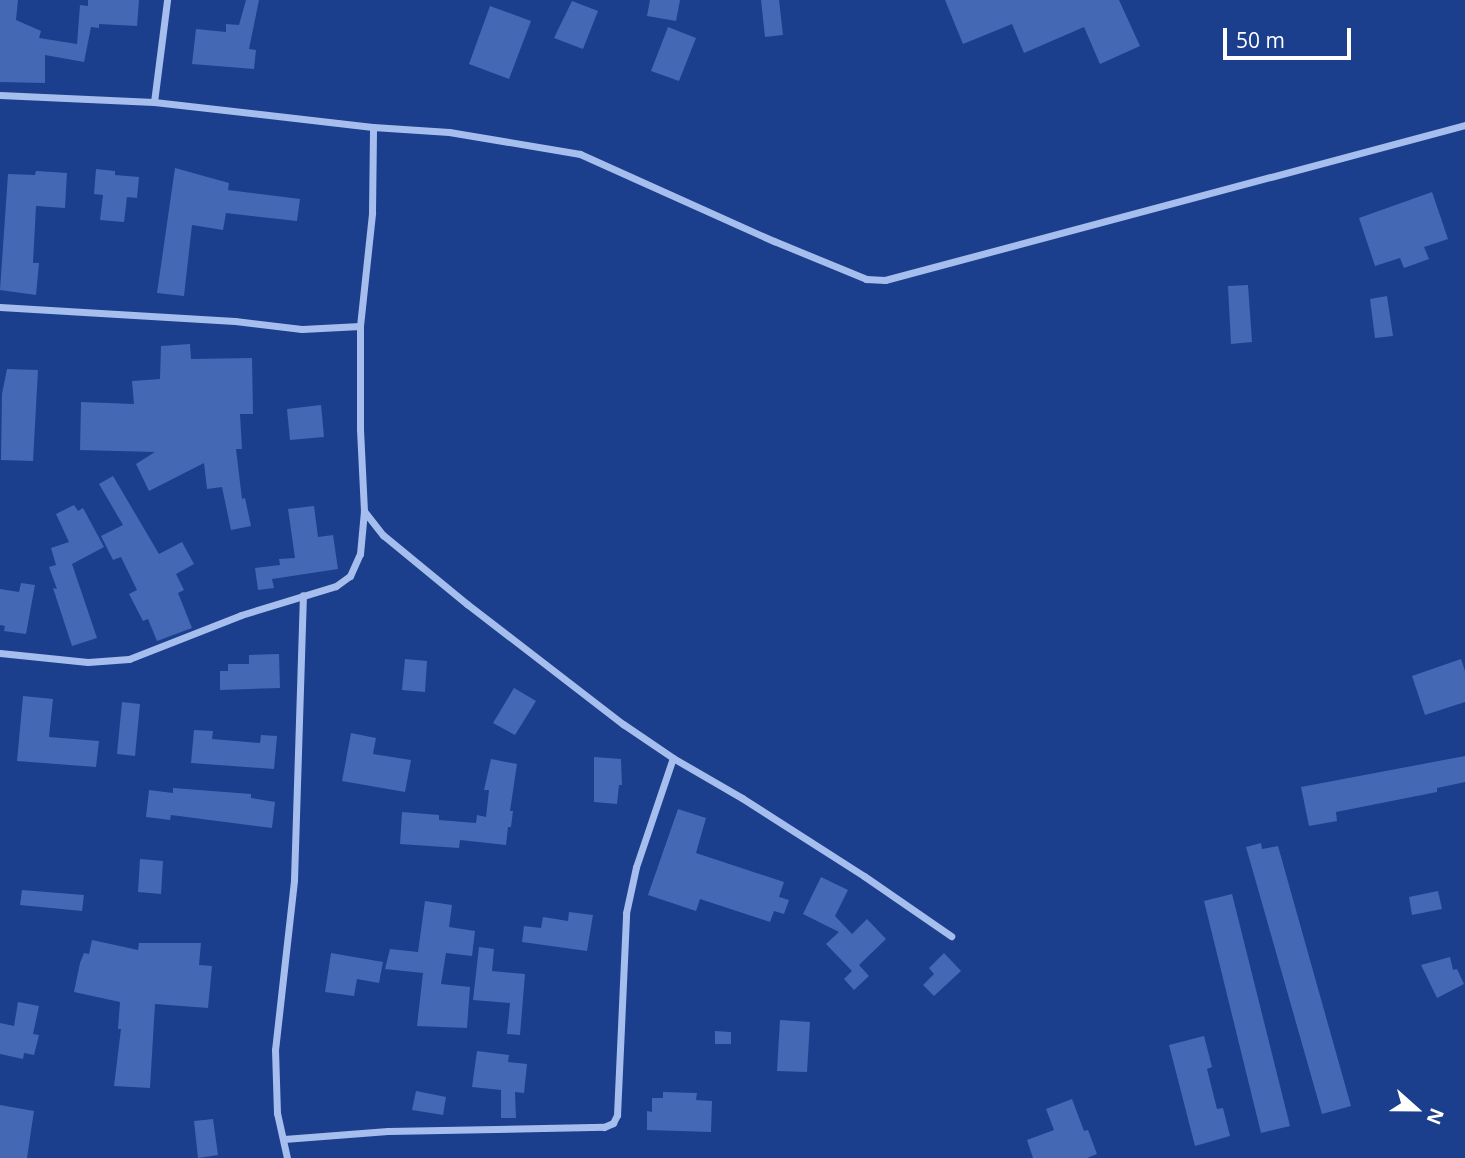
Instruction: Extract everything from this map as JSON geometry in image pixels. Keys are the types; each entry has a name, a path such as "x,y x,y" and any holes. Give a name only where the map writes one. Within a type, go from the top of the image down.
{"street":[{"path":"154,102 167,0"},
{"path":"0,96 154,102 373,127 449,132 580,154 866,279 885,280 1465,125"},
{"path":"0,653 88,662 129,659 303,595 336,586 350,576 360,554 364,511 360,428 360,326 372,213 373,127"},
{"path":"0,307 234,321 302,329 360,326"},
{"path":"364,511 383,535 555,673 673,758 743,797 951,936"},
{"path":"287,1158 277,1113 275,1050 294,880 303,595"},
{"path":"284,1139 388,1131 604,1127 612,1123 617,1115 626,913 636,867 673,758"}],"building":[{"path":"0,0 18,0 16,20 41,31 39,38 77,44 80,5 88,6 88,0 139,0 137,26 99,24 99,28 91,27 84,62 45,55 45,83 0,82"},
{"path":"246,0 259,0 249,49 256,50 254,69 192,64 196,29 226,32 226,24 239,25"},
{"path":"650,0 680,0 676,21 647,16"},
{"path":"761,0 779,0 783,35 765,37"},
{"path":"945,0 1119,0 1140,46 1100,64 1084,27 1024,53 1012,24 963,44"},
{"path":"572,1 598,11 583,49 554,38"},
{"path":"490,6 531,21 509,79 469,64"},
{"path":"668,27 696,38 679,81 651,71"},
{"path":"175,168 229,183 228,190 300,199 297,221 226,213 223,230 192,225 184,296 157,293"},
{"path":"96,169 115,171 115,175 139,177 137,198 127,197 124,222 100,220 103,195 94,194"},
{"path":"36,171 67,173 65,208 36,206 33,263 39,263 36,295 0,290 8,174 35,175"},
{"path":"1432,192 1448,239 1424,247 1429,259 1404,268 1400,258 1375,266 1359,218"},
{"path":"1248,285 1252,342 1231,344 1228,286"},
{"path":"1387,296 1393,336 1375,338 1370,299"},
{"path":"190,344 191,359 252,358 253,414 240,414 242,449 236,449 242,499 245,498 251,526 231,530 222,487 207,489 204,463 149,491 136,464 155,452 80,450 81,402 134,404 132,381 160,379 161,346"},
{"path":"7,369 38,370 33,461 1,460 2,394"},
{"path":"321,405 324,437 290,440 287,409"},
{"path":"113,476 159,554 182,542 194,564 176,574 184,590 178,593 192,628 157,641 148,619 143,621 129,594 137,590 121,557 113,560 101,536 123,525 99,484"},
{"path":"74,505 78,511 83,508 104,547 72,564 97,638 72,646 49,567 56,565 51,548 69,542 56,514"},
{"path":"314,506 318,537 333,535 338,569 272,579 274,588 258,590 255,568 280,565 279,559 295,558 288,509"},
{"path":"21,583 35,585 26,634 4,631 5,626 0,625 0,589 19,592"},
{"path":"279,654 280,688 220,690 220,671 228,671 228,664 249,664 249,655"},
{"path":"405,659 427,661 425,692 402,690"},
{"path":"1461,659 1465,671 1465,702 1425,715 1412,676"},
{"path":"514,688 536,701 515,735 493,723"},
{"path":"23,696 53,699 49,737 99,741 96,767 17,761"},
{"path":"122,702 140,704 135,756 117,754"},
{"path":"194,730 213,731 212,739 260,743 261,735 277,736 274,769 191,763"},
{"path":"351,733 376,738 373,754 411,760 405,792 342,781"},
{"path":"1465,756 1465,782 1437,788 1437,792 1336,812 1337,821 1309,826 1301,787"},
{"path":"594,757 621,759 622,785 619,785 617,804 594,802"},
{"path":"491,759 517,764 510,811 513,811 511,827 508,827 506,845 460,840 459,848 400,844 402,812 439,815 439,820 476,823 477,815 486,817 489,790 484,790"},
{"path":"173,788 251,794 251,798 275,802 272,828 171,815 170,820 146,817 149,790 173,793"},
{"path":"678,809 706,818 696,853 784,882 779,897 789,900 784,914 774,911 770,922 700,899 696,911 648,895"},
{"path":"1261,843 1262,849 1278,846 1351,1106 1322,1114 1246,847"},
{"path":"140,859 163,861 161,894 138,892"},
{"path":"821,877 848,890 835,916 852,934 867,919 886,939 859,965 869,976 854,990 844,979 852,971 826,944 839,932 803,914"},
{"path":"22,890 84,895 82,911 20,905"},
{"path":"1438,891 1442,909 1412,915 1409,897"},
{"path":"1232,894 1290,1126 1261,1133 1204,901"},
{"path":"425,901 452,905 449,927 475,931 472,956 446,953 441,984 470,987 467,1028 417,1026 423,973 385,969 390,949 418,952"},
{"path":"569,912 593,915 587,951 522,942 524,926 541,928 543,917 568,921"},
{"path":"92,940 138,950 139,943 201,943 199,965 212,966 208,1008 155,1004 150,1088 114,1086 121,1029 118,1029 120,1002 74,992 80,963 84,953 89,954"},
{"path":"479,947 494,949 492,971 525,974 520,1035 507,1034 510,1003 473,1000"},
{"path":"331,953 383,962 379,983 357,979 354,996 325,992"},
{"path":"944,953 961,971 934,996 923,985 934,974 929,968"},
{"path":"1450,957 1453,970 1457,969 1464,984 1437,998 1421,965"},
{"path":"18,1002 39,1006 33,1034 39,1035 34,1055 24,1053 23,1059 0,1054 0,1023 14,1026"},
{"path":"780,1020 810,1022 807,1072 777,1071"},
{"path":"715,1031 731,1032 731,1044 715,1044"},
{"path":"1204,1036 1212,1067 1207,1069 1217,1109 1223,1108 1230,1136 1195,1146 1169,1045"},
{"path":"477,1051 509,1055 508,1062 527,1064 524,1093 515,1092 516,1118 501,1118 501,1090 472,1087"},
{"path":"416,1091 446,1097 443,1115 412,1110"},
{"path":"663,1092 697,1093 696,1100 712,1101 711,1132 647,1130 647,1111 652,1112 652,1098 663,1098"},
{"path":"1072,1099 1084,1131 1088,1130 1097,1154 1087,1158 1033,1158 1027,1140 1054,1130 1046,1109"},
{"path":"0,1105 34,1111 27,1158 0,1158"},
{"path":"213,1119 218,1155 198,1158 194,1121"}]}
